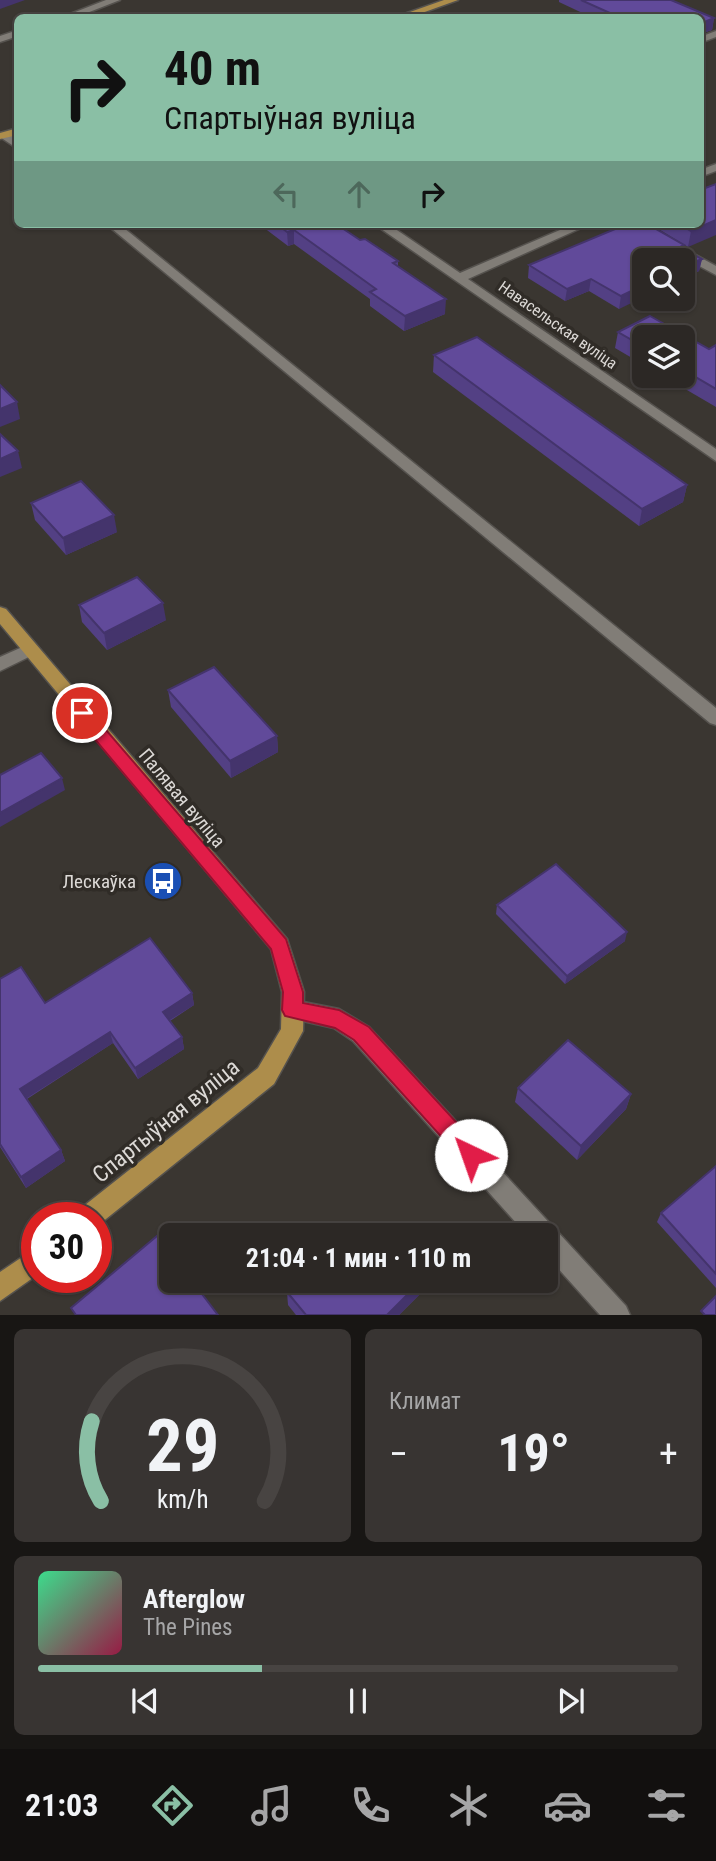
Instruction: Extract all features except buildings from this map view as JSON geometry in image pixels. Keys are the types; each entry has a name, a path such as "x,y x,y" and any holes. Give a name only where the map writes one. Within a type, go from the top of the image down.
{"main road":[{"path":"409,14 453,0"},
{"name":"Палявая вуліца","path":"0,613 280,945"},
{"name":"Спартыўная вуліца","path":"109,1202 266,1076 292,1031 293,992 280,945"},
{"path":"0,1288 21,1272"}],"street":[{"path":"76,14 116,0"},
{"path":"117,228 716,718"},
{"name":"Навасельская вуліца","path":"386,228 716,456"},
{"path":"459,278 575,228"},
{"path":"670,244 716,271"},
{"path":"0,665 29,650"},
{"path":"292,1010 339,1020 361,1034 533,1223"},
{"path":"558,1250 617,1315"}],"place":[{"name":"Лескаўка","path":"163,881"}],"route":[{"path":"82,713 280,945 293,992 292,1010 339,1020 361,1034 471,1155"}]}
